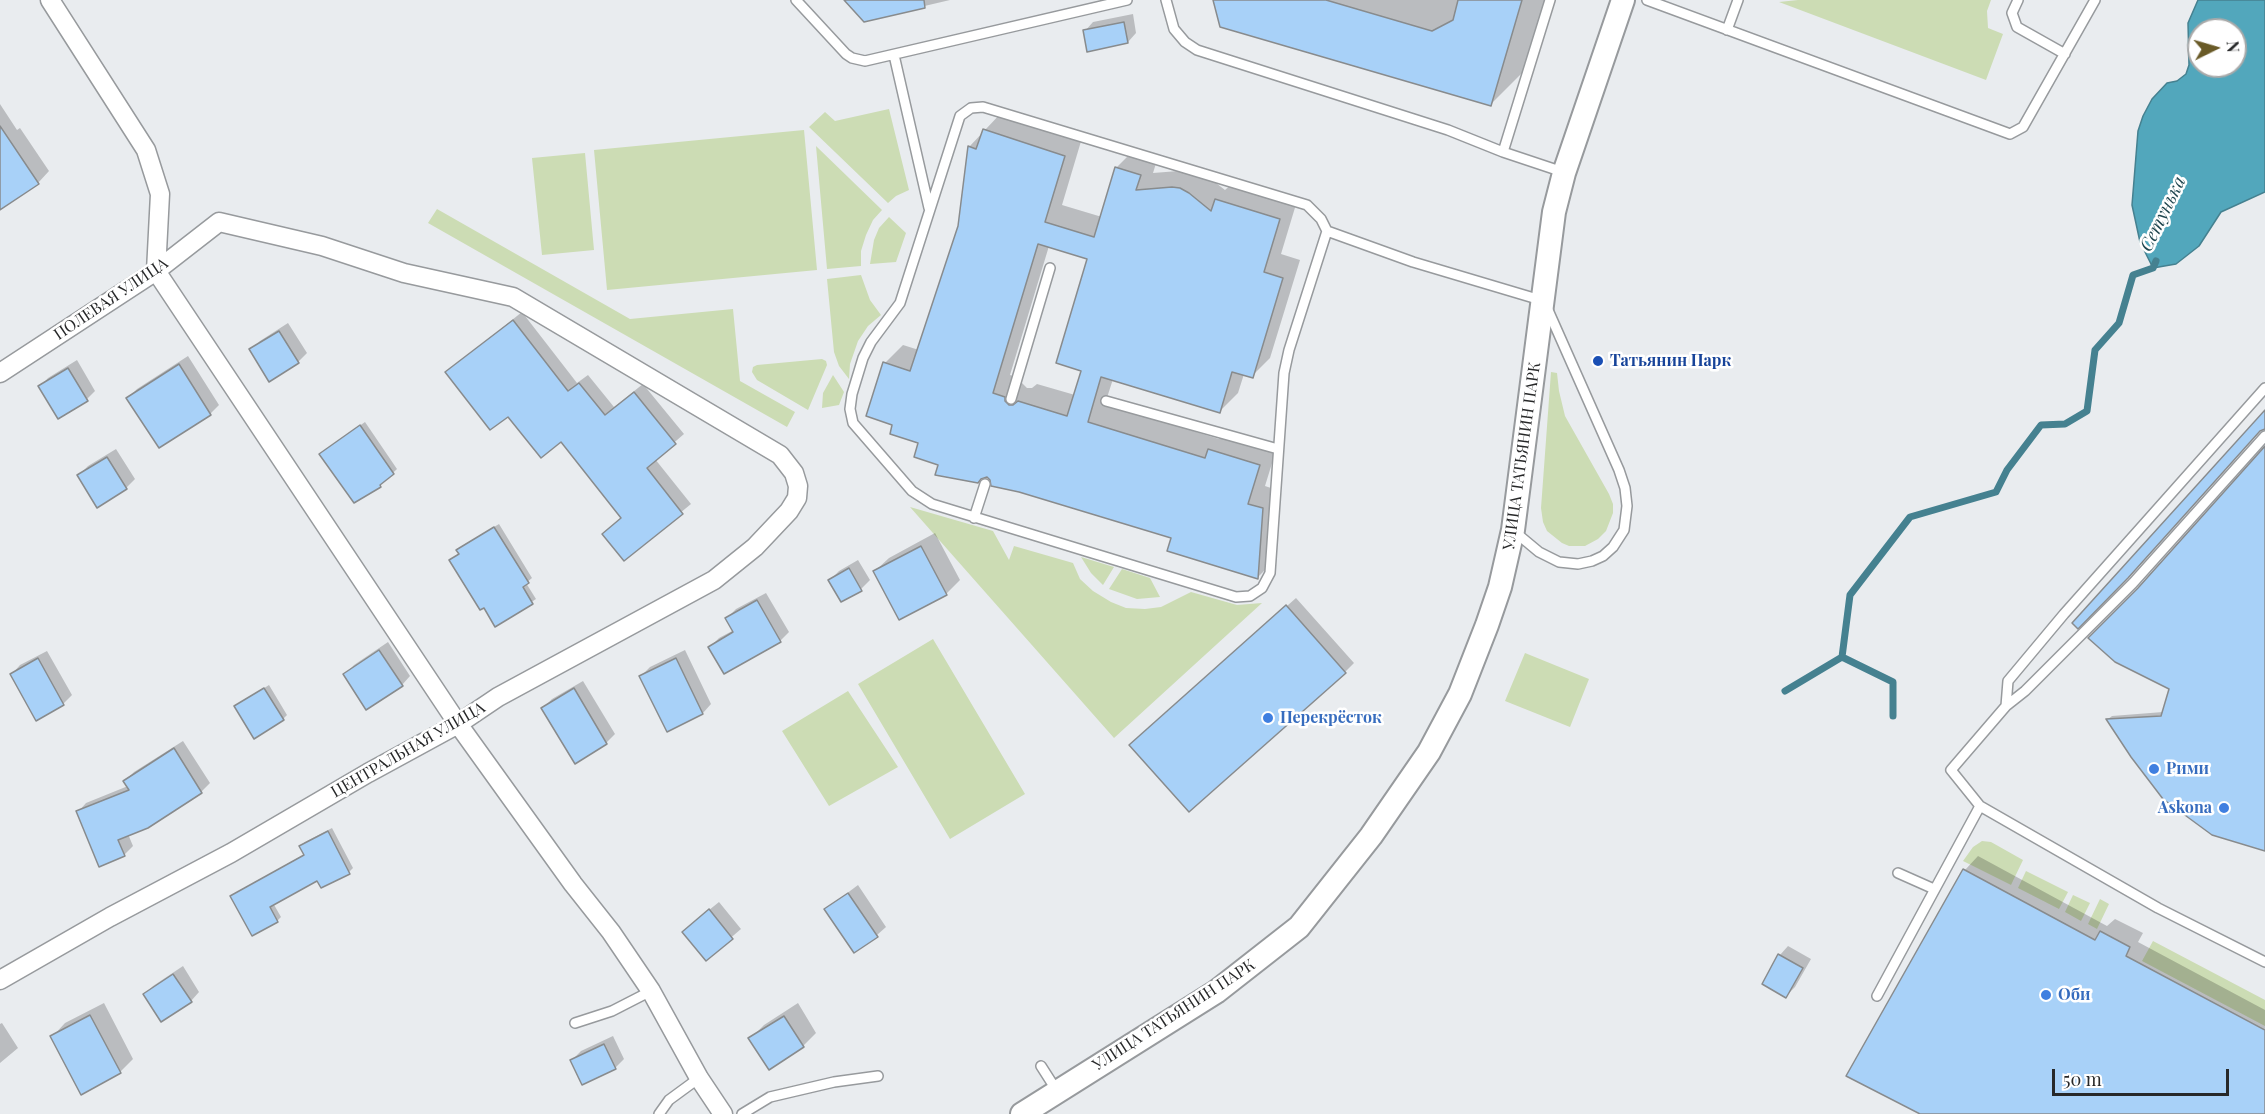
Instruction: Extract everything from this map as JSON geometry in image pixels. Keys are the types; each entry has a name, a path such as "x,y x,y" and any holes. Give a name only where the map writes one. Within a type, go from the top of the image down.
{"street":[{"path":"50,0 146,150 160,194 156,271 458,724 651,990 699,1078 723,1114"},
{"name":"УЛИЦА ТАТЬЯНИН ПАРК","path":"1022,1114 1216,992 1276,946 1307,918 1392,808 1429,752 1460,694 1494,606 1514,530 1554,212 1564,173 1623,0"},
{"name":"ПОЛЕВАЯ УЛИЦА","path":"0,373 156,271 219,222 321,246 404,273 513,297 780,455 794,473 798,486 797,498"},
{"name":"ЦЕНТРАЛЬНАЯ УЛИЦА","path":"0,980 110,917 231,853 368,773 458,724 498,697 714,580 755,547 789,511 797,498"}],"lane":[{"path":"796,0 852,58 865,61 1127,0"},
{"path":"1166,0 1174,29 1185,42 1197,50 1448,130 1564,173"},
{"path":"1503,152 1550,0"},
{"path":"1647,0 2010,134 2022,128 2095,0"},
{"path":"1727,30 1738,0"},
{"path":"2018,0 2012,13 2017,27 2065,54"},
{"path":"894,55 930,210"},
{"path":"1327,231 1286,363 1270,573 1262,588 1250,596 1236,597 932,504 912,491 856,428 850,415 852,394 863,358 871,342 898,307 960,116 971,108 984,107 1307,206 1321,219 1327,231 1413,262 1544,301 1619,470 1625,488 1627,506 1624,530 1613,547 1603,556 1578,564 1558,562 1539,552 1514,530"},
{"path":"1011,399 1050,268"},
{"path":"2006,706 2008,681 2064,614 2265,388"},
{"path":"1106,401 1278,449"},
{"path":"2265,436 2133,583 2025,691 2006,706 1951,770 1980,806 2158,908 2265,962"},
{"path":"974,518 985,484"},
{"path":"1877,996 1980,806"},
{"path":"1898,873 1934,889"},
{"path":"575,1023 612,1011 651,990"},
{"path":"1041,1066 1057,1091"},
{"path":"742,1114 770,1097 834,1082 878,1076"},
{"path":"659,1114 669,1100 699,1078"}],"green space":[{"path":"1798,0 1991,0 1987,11 1988,28 2003,34 1986,80 1779,2"},
{"path":"889,109 909,190 888,203 809,127 825,112 835,121"},
{"path":"804,130 817,270 607,290 594,150"},
{"path":"816,146 882,210 873,220 866,235 861,251 861,266 827,269"},
{"path":"585,153 594,250 542,255 532,158"},
{"path":"437,209 630,319 733,309 740,381 795,412 787,427 428,223"},
{"path":"889,217 906,233 896,262 870,264 874,240 879,228"},
{"path":"861,275 870,300 881,315 868,326 858,341 850,364 849,379 839,366 834,352 827,279"},
{"path":"822,359 827,365 808,410 757,380 752,372 753,367 757,365"},
{"path":"1551,372 1557,373 1565,416 1613,504 1613,513 1606,531 1598,539 1585,546 1569,546 1562,543 1547,531 1543,522 1541,508"},
{"path":"833,375 844,392 839,405 822,408 823,393"},
{"path":"910,507 993,531 1009,560 1014,546 1073,563 1080,579 1093,591 1126,608 1161,607 1191,592 1237,605 1262,603 1114,738"},
{"path":"1081,557 1114,567 1103,585 1091,573"},
{"path":"1122,569 1150,578 1160,597 1137,599 1109,589"},
{"path":"933,639 1025,794 950,839 858,684"},
{"path":"1525,653 1589,679 1570,727 1505,701"},
{"path":"848,691 898,767 829,806 782,731"},
{"path":"1982,841 1991,842 2023,860 2011,885 1963,861 1973,847"},
{"path":"2026,871 2068,892 2059,909 2018,888"},
{"path":"2073,895 2090,903 2081,921 2065,912"},
{"path":"2100,899 2109,904 2097,929 2088,924"},
{"path":"2153,941 2265,1000 2265,1026 2142,961"}],"water":[{"path":"2198,0 2265,0 2265,192 2221,212 2199,246 2176,264 2153,268 2140,242 2132,205 2138,131 2152,99 2167,83 2177,81 2187,71 2187,78 2247,78 2247,18 2190,18"}],"building":[{"path":"844,0 924,0 925,8 864,22"},
{"path":"1213,0 1326,0 1432,31 1453,20 1458,0 1522,0 1491,106 1220,27"},
{"path":"1124,22 1128,43 1087,52 1083,30"},
{"path":"0,126 39,184 0,210"},
{"path":"983,129 1065,156 1045,222 1094,237 1115,167 1141,175 1136,190 1180,188 1211,211 1215,199 1280,219 1264,272 1283,278 1253,378 1232,372 1220,413 1101,377 1088,422 1205,458 1208,449 1260,465 1248,504 1263,508 1258,579 1167,551 1171,538 1019,492 991,486 987,477 978,483 935,475 938,465 914,457 918,443 890,434 892,425 866,416 883,362 910,371 958,226 968,146 976,149","holes":["1038,244 1087,259 1056,363 1081,371 1067,416 1018,401 1009,405 1005,397 993,393"]},
{"path":"513,320 568,391 579,383 605,415 634,392 676,444 647,468 683,514 624,561 602,534 621,518 561,442 541,458 508,417 490,430 445,372"},
{"path":"279,331 299,363 269,382 249,349"},
{"path":"179,364 211,415 159,448 126,398"},
{"path":"68,368 88,401 58,419 38,386"},
{"path":"2265,410 2265,429 2260,431 2128,578 2078,629 2072,623"},
{"path":"360,425 394,474 380,485 381,487 354,503 319,454"},
{"path":"2265,446 2265,851 2212,835 2163,799 2106,719 2161,716 2169,689 2115,662 2088,638 2138,588"},
{"path":"107,457 127,489 97,508 77,475"},
{"path":"494,527 529,583 523,587 533,604 495,627 484,608 480,610 449,560 459,554 456,550"},
{"path":"921,546 947,595 899,620 873,571"},
{"path":"849,568 862,591 841,602 828,580"},
{"path":"757,600 781,642 724,674 708,647 733,632 725,618"},
{"path":"1286,605 1346,673 1189,812 1129,745"},
{"path":"379,650 403,686 366,710 343,674"},
{"path":"38,658 64,705 36,721 10,674"},
{"path":"676,658 703,714 667,732 639,676"},
{"path":"264,688 284,720 254,739 234,706"},
{"path":"574,688 607,744 575,764 541,708"},
{"path":"174,748 202,793 148,828 118,840 125,856 99,867 76,811 129,790 123,781"},
{"path":"328,831 350,874 321,888 317,881 270,907 278,922 252,936 230,896 304,855 299,846"},
{"name":"Оби","path":"1963,869 2095,940 2100,931 2130,947 2126,956 2265,1030 2265,1114 1920,1114 1846,1076"},
{"path":"848,893 878,937 854,953 824,909"},
{"path":"709,909 733,939 706,961 682,932"},
{"path":"1778,954 1803,968 1786,998 1762,984"},
{"path":"173,974 192,1002 161,1022 143,994"},
{"path":"90,1015 121,1073 81,1095 50,1036"},
{"path":"784,1016 804,1047 769,1070 748,1038"},
{"path":"604,1044 616,1069 582,1085 570,1060"}],"waterway":[{"name":"Сетунька","path":"1785,691 1842,657 1850,595 1910,517 1996,492 2007,470 2041,425 2065,424 2087,411 2095,350 2119,323 2133,275 2153,268 2156,261"},
{"path":"1842,657 1893,682 1893,716"}],"place":[{"name":"Татьянин Парк","path":"1598,361"},
{"name":"Перекрёсток","path":"1268,718"},
{"name":"Рими","path":"2154,769"},
{"name":"Askona","path":"2224,808"},
{"name":"Оби","path":"2046,995"}]}
